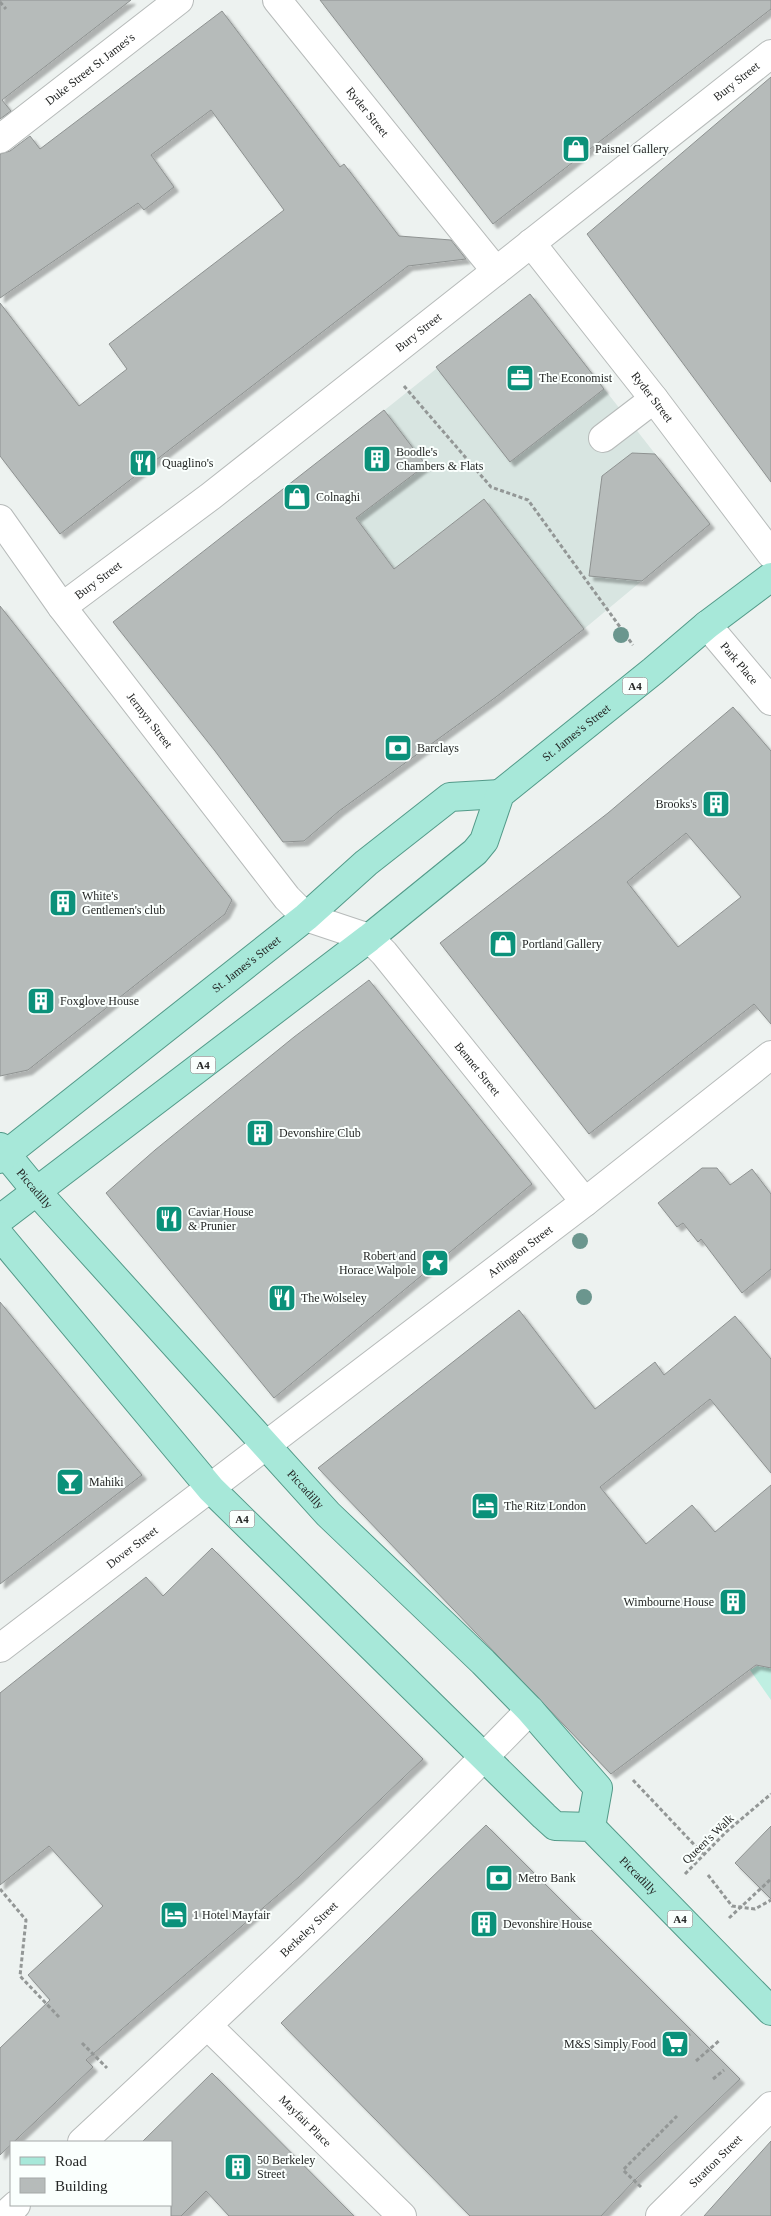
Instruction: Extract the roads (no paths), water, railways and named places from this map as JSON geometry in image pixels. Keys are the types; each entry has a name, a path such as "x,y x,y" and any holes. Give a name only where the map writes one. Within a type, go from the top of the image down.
{"main road":[{"name":"St. James's Street","path":"2,1154 306,916 366,863 450,797 500,794 654,671 707,625 771,577"},
{"name":"A4","path":"0,1219 38,1192 369,938 475,852 484,841 500,794"},
{"name":"Piccadilly","path":"2,1154 328,1514 484,1662 530,1710 598,1788 591,1827 771,2011"},
{"name":"A4","path":"0,1236 211,1488 555,1826 591,1827"}],"street":[{"name":"Ryder Street","path":"277,0 496,271"},
{"name":"Duke Street St James's","path":"0,139 164,5"},
{"name":"Bury Street","path":"62,607 210,496 771,54"},
{"name":"Ryder Street","path":"531,243 654,399 771,554"},
{"path":"603,438 654,399"},
{"name":"Jermyn Street","path":"0,519 62,607 271,878 306,916"},
{"name":"Park Place","path":"707,625 771,701"},
{"path":"306,916 369,938"},
{"name":"Bennet Street","path":"369,938 384,953 585,1202"},
{"name":"Arlington Street","path":"266,1446 585,1202 771,1055"},
{"name":"Dover Street","path":"0,1648 266,1446"},
{"name":"Berkeley Street","path":"83,2141 208,2026 530,1710"},
{"name":"Mayfair Place","path":"208,2026 402,2216"},
{"name":"Stratton Street","path":"660,2216 771,2106"},
{"path":"4,2216 15,2206"}],"place":[{"name":"Paisnel Gallery","path":"576,149"},
{"name":"The Economist","path":"520,378"},
{"name":"Boodle's Chambers & Flats","path":"377,459"},
{"name":"Quaglino's","path":"143,463"},
{"name":"Colnaghi","path":"297,497"},
{"name":"Barclays","path":"398,748"},
{"name":"Brooks's","path":"716,804"},
{"name":"White's Gentlemen's club","path":"63,903"},
{"name":"Portland Gallery","path":"503,944"},
{"name":"Foxglove House","path":"41,1001"},
{"name":"Devonshire Club","path":"260,1133"},
{"name":"Caviar House & Prunier","path":"169,1219"},
{"name":"Robert and Horace Walpole","path":"435,1263"},
{"name":"The Wolseley","path":"282,1298"},
{"name":"Mahiki","path":"70,1482"},
{"name":"The Ritz London","path":"485,1506"},
{"name":"Wimbourne House","path":"733,1602"},
{"name":"Metro Bank","path":"499,1878"},
{"name":"1 Hotel Mayfair","path":"174,1915"},
{"name":"Devonshire House","path":"484,1924"},
{"name":"M&S Simply Food","path":"675,2044"},
{"name":"50 Berkeley Street","path":"238,2167"}]}
